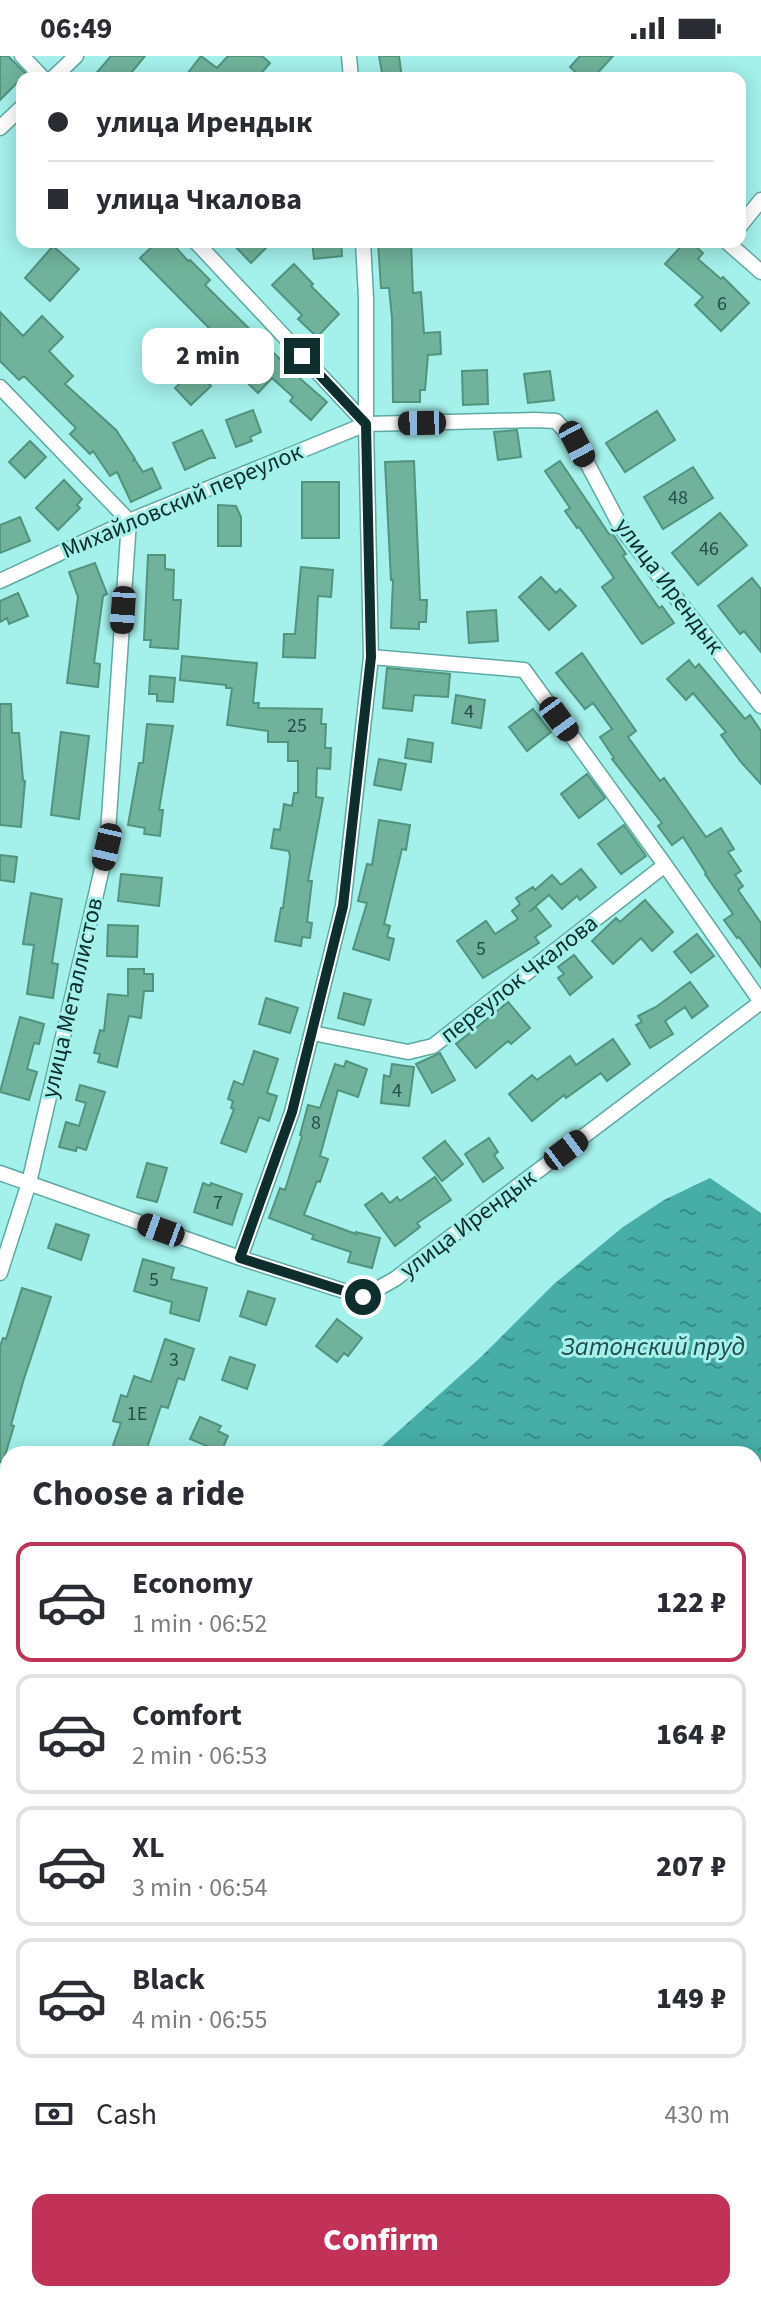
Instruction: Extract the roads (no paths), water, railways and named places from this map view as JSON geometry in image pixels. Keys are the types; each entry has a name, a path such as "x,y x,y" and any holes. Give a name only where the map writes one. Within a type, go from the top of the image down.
{"street":[{"path":"22,56 37,72"},
{"path":"59,72 76,56"},
{"path":"0,128 16,113"},
{"path":"746,219 761,200"},
{"path":"202,248 366,424"},
{"path":"240,1258 292,1112 343,906 371,657 363,248"},
{"path":"734,248 761,272"},
{"path":"0,387 129,521"},
{"name":"улица Ирендык","path":"366,424 556,421 577,444 622,529 761,706"},
{"name":"Михайловский переулок","path":"0,581 129,521 366,424"},
{"name":"улица Металлистов","path":"0,1273 29,1183 107,847 129,521"},
{"path":"371,657 524,670 761,1002"},
{"name":"переулок Чкалова","path":"312,1033 408,1052 433,1046 665,865"},
{"name":"улица Ирендык","path":"0,1173 240,1258 363,1297 395,1279 761,1002"}],"water":[{"name":"Затонский пруд","path":"710,1178 761,1213 761,1446 382,1446 481,1357 554,1284 623,1227 664,1200"}]}
